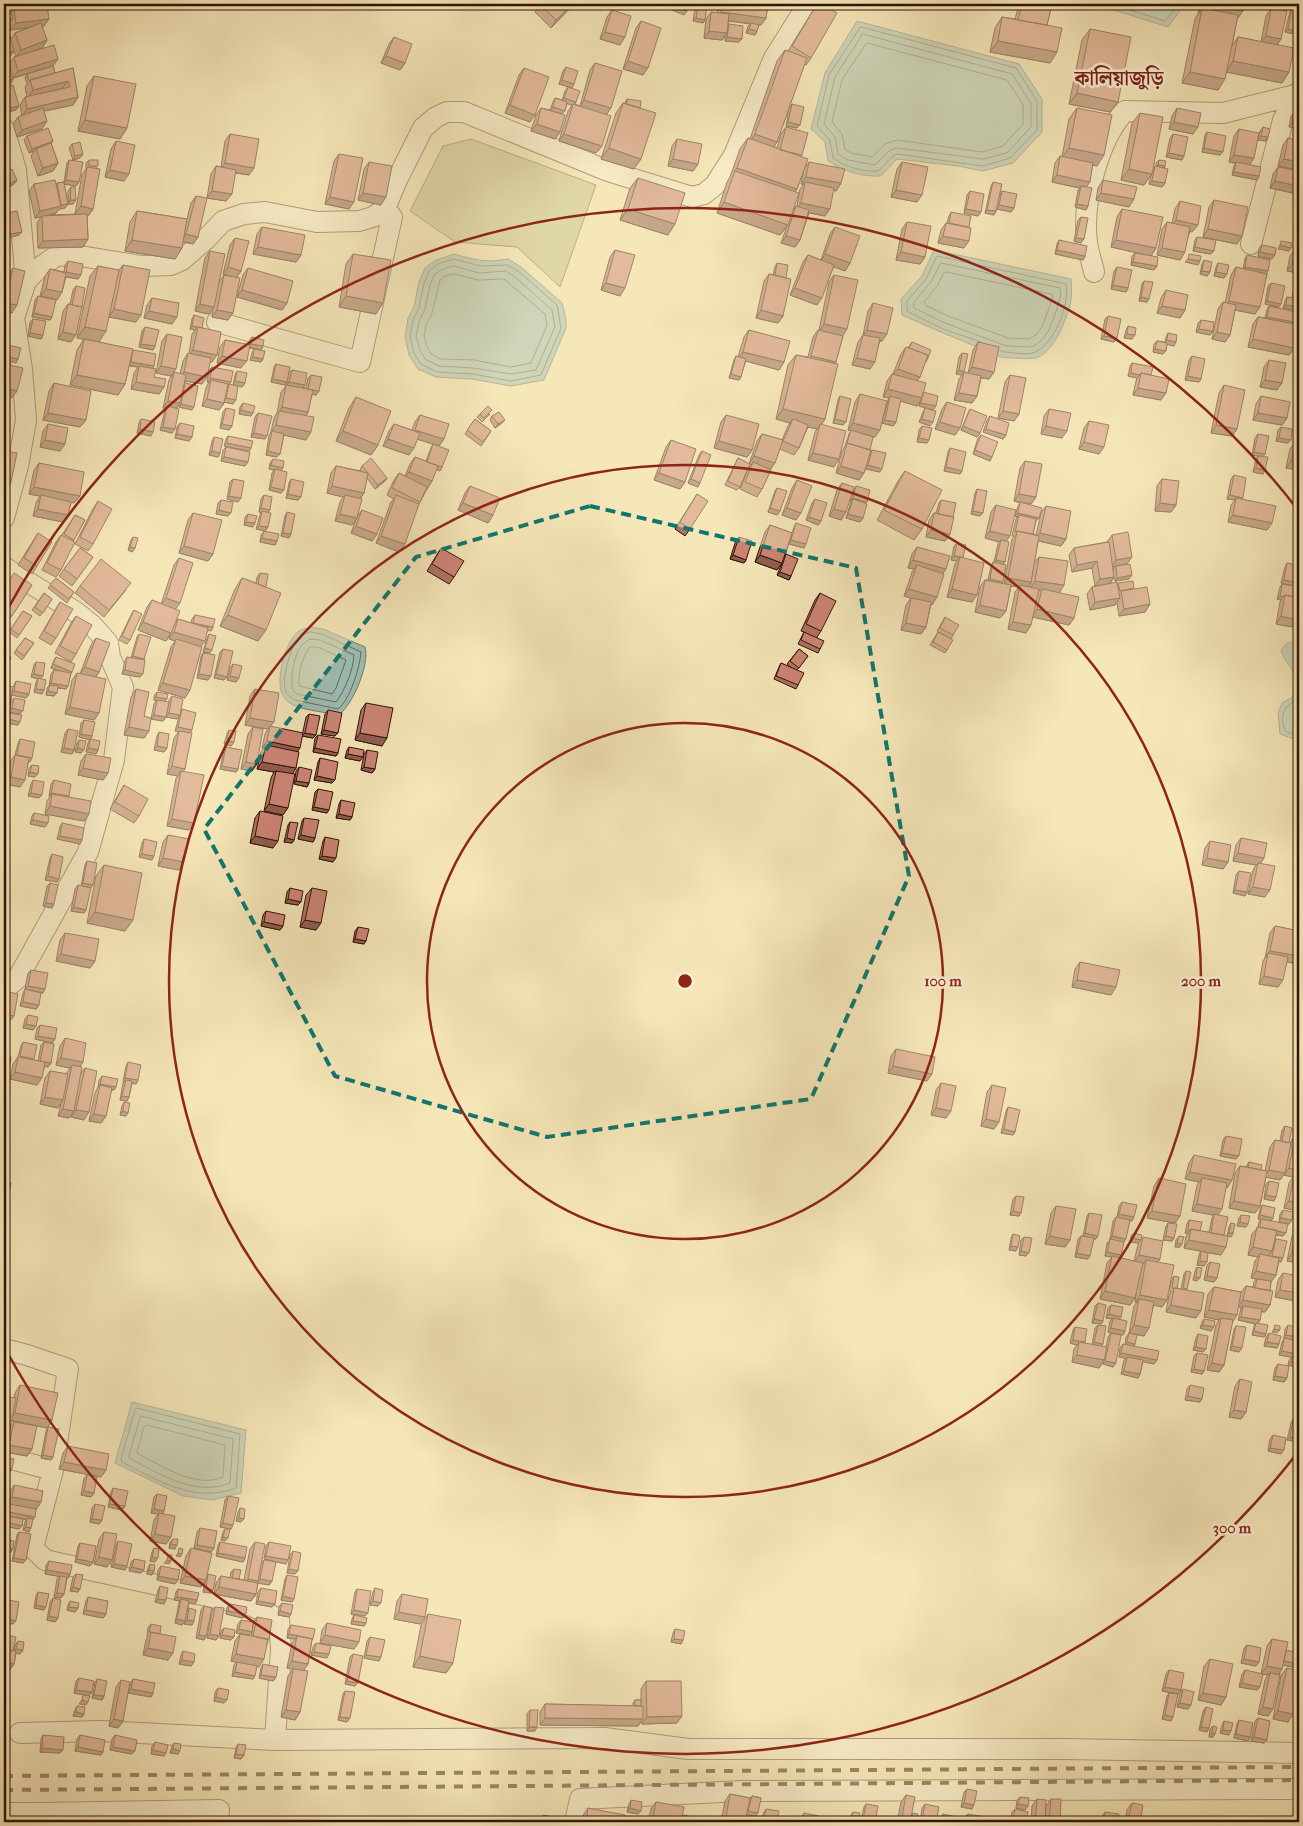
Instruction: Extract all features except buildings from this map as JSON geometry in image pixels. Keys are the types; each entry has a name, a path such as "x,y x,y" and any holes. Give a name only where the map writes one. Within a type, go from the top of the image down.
{"street":[{"path":"4,518 18,466 26,420 22,369 9,323 26,281 39,268 56,256 74,255 142,266 171,265 182,260 204,242 223,220 244,214 265,212 317,222 359,220 372,217 385,209 423,128 436,116 448,112 464,112 608,171 692,197 704,194 715,185 734,155 774,58 808,4"},
{"path":"1251,244 1283,120 1299,93"},
{"path":"1094,272 1087,242 1086,215 1092,181 1106,138 1125,111 1224,113 1299,93"},
{"path":"4,128 16,170 26,281"},
{"path":"217,322 360,362 392,217 385,209"},
{"path":"4,567 92,624 108,643 110,657 123,687 114,760 88,852 18,978 4,990"},
{"path":"4,1349 68,1369 54,1470 33,1548 45,1560 252,1606 279,1619 281,1649 275,1740"},
{"path":"4,1457 54,1470"},
{"path":"20,1733 101,1731 275,1740 605,1738 688,1748 1063,1749 1299,1753"},
{"path":"575,1822 580,1799 742,1791 1299,1790"},
{"path":"4,1813 40,1818 219,1810 218,1822"}],"highlighted area":[{"path":"590,506 856,568 909,876 811,1099 547,1137 335,1076 204,829 416,557"}],"green space":[{"path":"471,139 596,185 560,287 517,247 455,242 410,211 443,146"}],"water":[{"path":"1095,4 1185,4 1168,27"},
{"path":"857,21 1019,64 1042,99 1042,132 1013,163 983,171 897,159 881,176 874,176 853,173 828,161 825,142 811,129 825,73"},
{"path":"934,250 1071,279 1072,292 1069,309 1052,345 1045,353 1036,358 1001,357 902,315 901,299 922,276"},
{"path":"454,254 481,260 508,259 521,267 562,303 566,328 544,380 511,386 472,379 436,377 418,369 409,355 405,337 408,318 414,307 419,282 425,268 436,260"},
{"path":"311,627 323,629 365,647 366,654 363,673 350,702 339,715 297,707 287,701 280,687 283,659 290,642 301,630"},
{"path":"1299,641 1299,680 1284,658 1281,650 1287,643"},
{"path":"1299,683 1299,741 1280,734 1278,713 1282,703 1293,697"},
{"path":"132,1402 246,1430 241,1493 212,1500 183,1496 115,1463"}],"railway":[{"path":"4,1776 1299,1767"},
{"path":"4,1790 1299,1780"}],"district":[{"name":"কালিয়াজুড়ি","path":"1119,78"}]}
